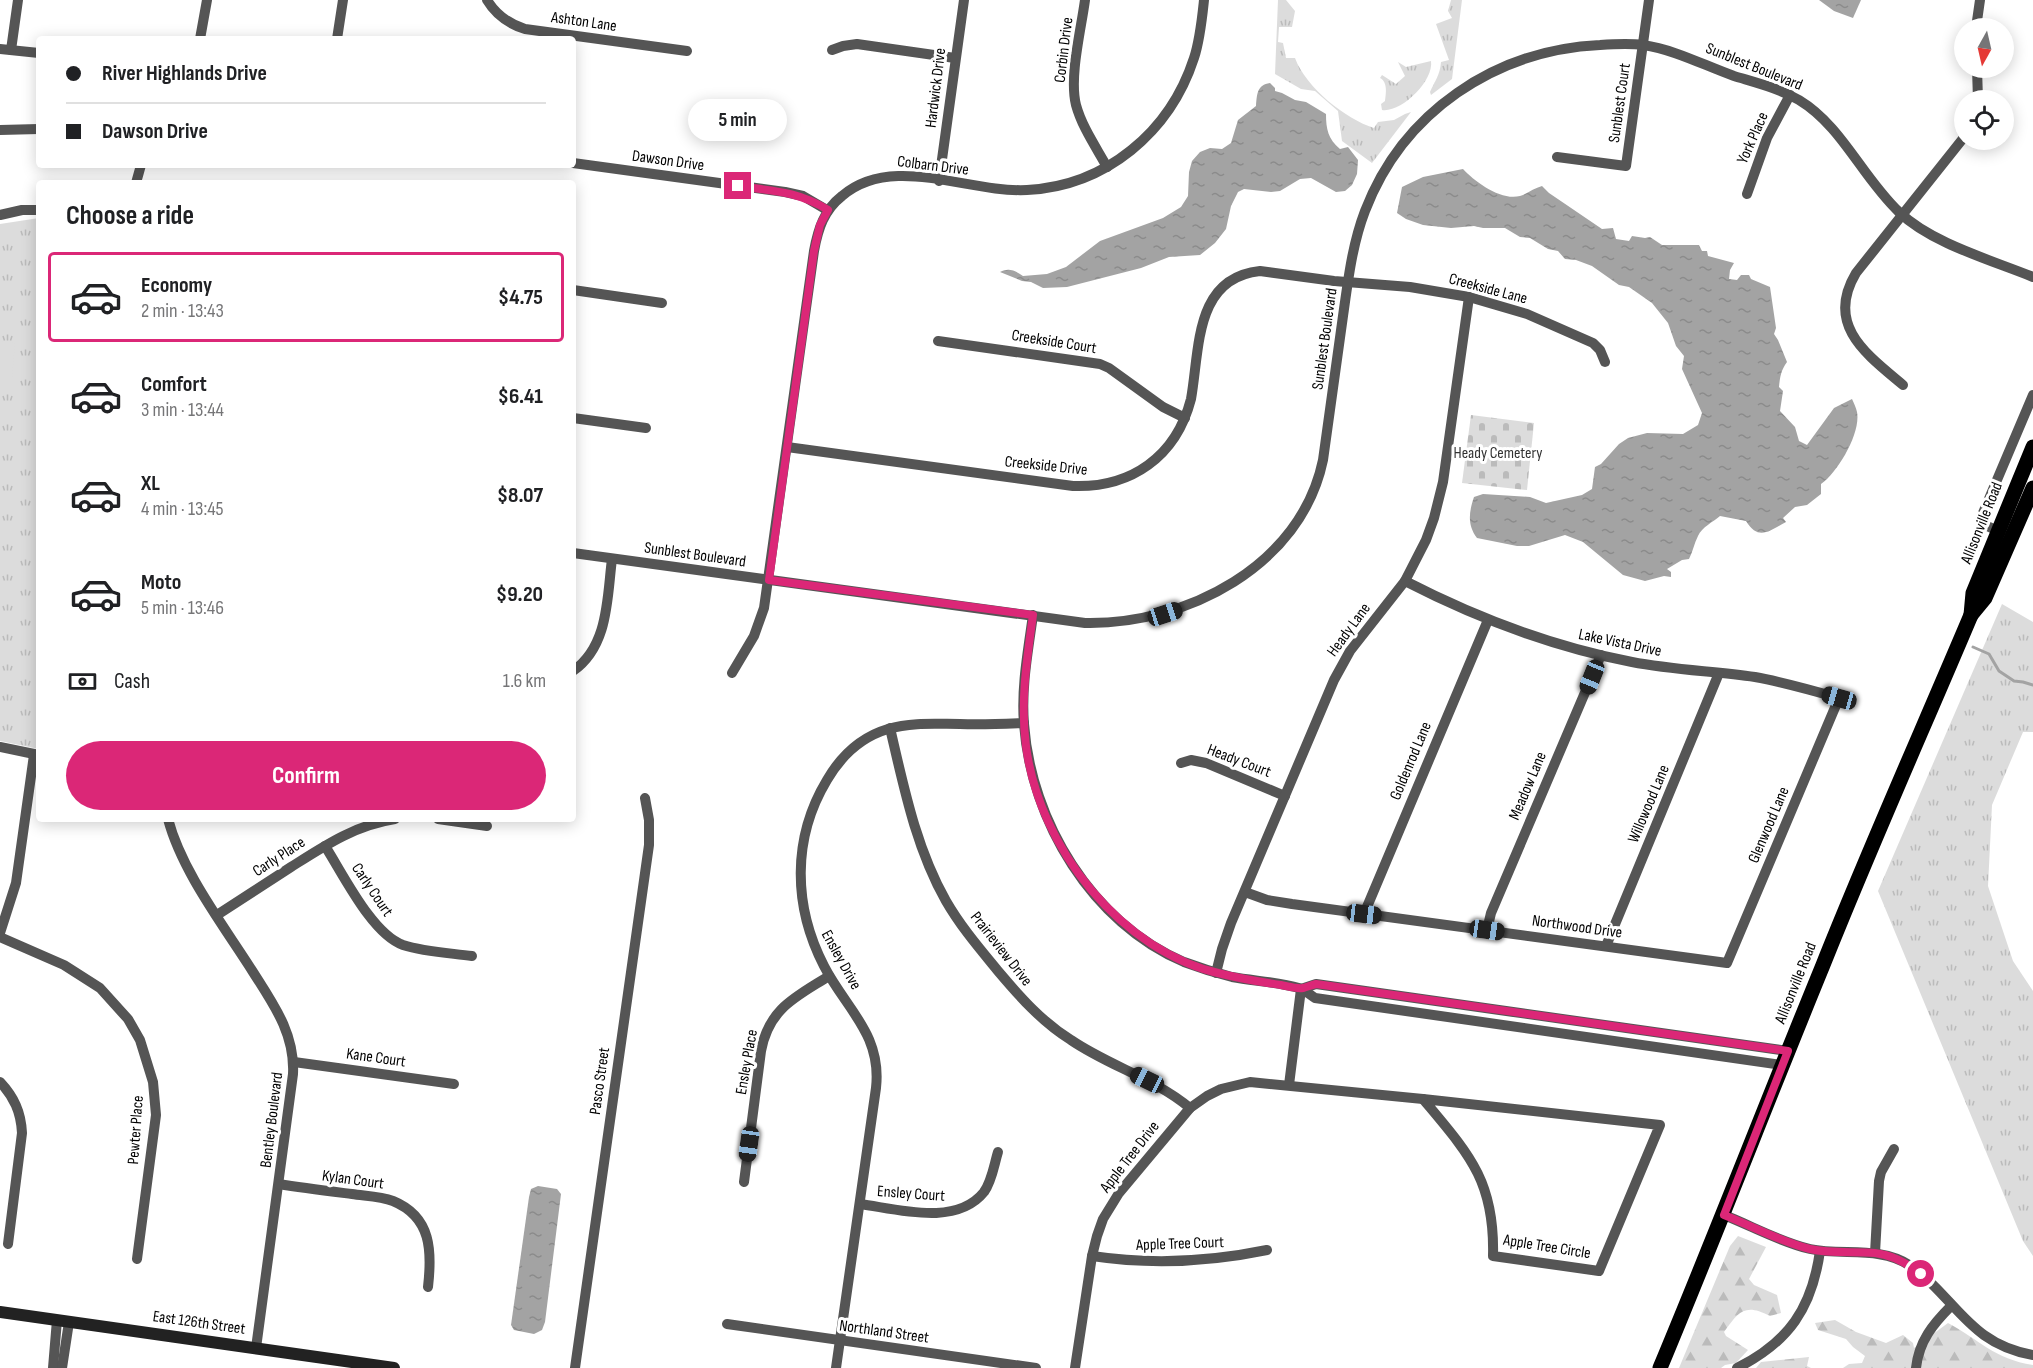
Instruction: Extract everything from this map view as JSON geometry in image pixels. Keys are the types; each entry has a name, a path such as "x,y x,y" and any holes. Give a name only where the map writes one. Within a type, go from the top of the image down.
{"main road":[{"name":"Allisonville Road","path":"1971,615 1973,593 2033,447"},
{"name":"Allisonville Road","path":"1660,1368 1724,1215 1785,1058 1971,615 1985,598 2033,488"},
{"name":"East 126th Street","path":"0,1312 394,1368"}],"street":[{"path":"18,0 6,49 36,53"},
{"path":"201,36 207,0"},
{"path":"337,36 343,0"},
{"name":"Ashton Lane","path":"487,0 504,20 525,29 687,51"},
{"name":"Hardwick Drive","path":"939,181 964,0"},
{"name":"Corbin Drive","path":"1085,0 1074,75 1075,98 1086,130 1107,167"},
{"name":"Colbarn Drive","path":"732,673 758,629 764,608 816,240 828,210 852,187 871,178 898,176 1026,190 1066,184 1107,167 1143,142 1173,106 1196,52 1204,0"},
{"path":"1642,45 1649,0"},
{"path":"1977,18 1980,0"},
{"path":"832,50 857,45 956,58"},
{"name":"Sunblest Boulevard","path":"576,553 1085,623 1133,621 1165,614 1193,604 1231,584 1273,550 1305,509 1319,478 1348,283 1359,227 1378,182 1410,136 1448,99 1491,72 1537,54 1588,45 1642,45 1677,53 1790,95 1826,121 1870,180 1902,215 1936,237 2033,277"},
{"name":"Sunblest Court","path":"1557,157 1626,166 1642,45"},
{"name":"York Place","path":"1747,194 1767,138 1790,95"},
{"path":"0,130 36,129"},
{"path":"1903,385 1858,345 1848,324 1845,306 1848,290 1856,273 1954,150"},
{"name":"Dawson Drive","path":"576,163 785,192 802,196 828,210"},
{"path":"0,215 22,210 36,210"},
{"name":"Creekside Drive","path":"787,447 1073,486 1087,487 1116,482 1143,469 1171,444 1185,418 1191,399 1205,314 1212,300 1226,283 1248,273 1260,271 1348,283"},
{"name":"Creekside Lane","path":"1348,283 1410,287 1469,297 1527,314 1593,343 1600,350 1605,362"},
{"path":"576,290 662,303"},
{"name":"Heady Lane","path":"1216,973 1222,949 1334,680 1364,632 1405,581 1430,531 1441,493 1469,297"},
{"name":"Creekside Court","path":"938,341 1100,364 1163,407 1185,418"},
{"path":"1998,531 1985,525 1983,513 2033,395"},
{"path":"576,418 646,428"},
{"path":"576,668 596,645 601,632 612,559"},
{"name":"Lake Vista Drive","path":"1405,581 1488,620 1554,643 1600,655 1668,668 1770,680 1839,698"},
{"path":"1033,615 1025,679 1024,723 1028,759 1042,806 1056,837 1079,874 1112,912 1143,937 1174,957 1216,973 1301,989 1316,984 1785,1058"},
{"name":"Goldenrod Lane","path":"1364,914 1488,620"},
{"name":"Meadow Lane","path":"1487,930 1491,914 1600,655"},
{"name":"Willowood Lane","path":"1606,946 1719,673"},
{"name":"Glenwood Lane","path":"1727,963 1839,698"},
{"name":"Ensley Drive","path":"836,1368 876,1088 877,1065 867,1034 830,976 810,935 801,899 801,858 807,822 823,786 840,761 864,739 890,728 920,724 1024,723"},
{"name":"Prairieview Drive","path":"890,728 909,810 926,859 946,901 978,946 1023,1000 1052,1027 1086,1049 1160,1087 1190,1108"},
{"path":"0,747 36,755 16,882 0,935"},
{"name":"Heady Court","path":"1181,764 1191,760 1206,763 1285,796"},
{"name":"Pasco Street","path":"575,1368 649,845 649,820 645,798"},
{"name":"Bentley Boulevard","path":"169,822 180,855 282,1020 288,1034 294,1062 256,1348"},
{"name":"Carly Place","path":"217,915 325,846 359,828 383,822"},
{"path":"459,822 487,826"},
{"name":"Carly Court","path":"325,846 375,924 388,937 411,947 472,956"},
{"name":"Northwood Drive","path":"1245,892 1276,902 1727,963"},
{"name":"Pewter Place","path":"0,935 64,965 100,988 128,1019 140,1040 153,1082 156,1115 137,1258"},
{"name":"Ensley Place","path":"744,1182 761,1051 766,1031 783,1008 830,976"},
{"path":"1289,1085 1301,989"},
{"name":"Kane Court","path":"294,1062 454,1084"},
{"path":"0,1082 15,1102 20,1115 22,1133 8,1244"},
{"name":"Apple Tree Drive","path":"1075,1368 1092,1256 1099,1229 1113,1201 1190,1108 1213,1092 1235,1085 1257,1082 1423,1099"},
{"name":"Apple Tree Circle","path":"1423,1099 1660,1125 1599,1271 1493,1256 1492,1220 1483,1184 1460,1144 1423,1099"},
{"path":"1875,1253 1879,1181 1881,1172 1894,1149"},
{"name":"Ensley Court","path":"860,1204 931,1214 954,1211 968,1205 984,1192 998,1152"},
{"name":"Kylan Court","path":"279,1185 386,1199 405,1208 418,1220 430,1243 431,1263 428,1287"},
{"path":"1724,1215 1820,1251 1875,1253 1906,1263 1921,1274 1980,1333 2011,1350 2033,1355"},
{"name":"Apple Tree Court","path":"1092,1256 1140,1261 1185,1262 1268,1250"},
{"path":"1737,1368 1772,1348 1795,1323 1814,1283 1820,1251"},
{"path":"1916,1368 1918,1353 1932,1326 1952,1306"},
{"path":"53,1368 63,1321"},
{"path":"62,1368 63,1321"},
{"name":"Northland Street","path":"727,1324 1036,1368"}],"green space":[{"path":"1278,0 1286,0 1295,11 1292,27 1279,27 1278,42 1283,43 1286,58 1295,58 1308,80 1328,101 1351,117 1374,128 1378,122 1394,120 1411,112 1372,163 1342,141 1338,111 1315,91 1301,89 1275,74"},
{"path":"1451,0 1462,0 1452,79 1431,95 1430,92 1441,62 1449,60 1436,24 1452,18 1448,11"},
{"path":"1431,61 1431,69 1427,78 1415,94 1390,110 1382,110 1381,104 1385,101 1386,92 1384,82 1380,78 1382,75 1396,84 1405,76 1398,62 1406,67"},
{"path":"36,218 36,748 0,741 0,224"},
{"path":"0,341 15,343 12,379 0,378"},
{"name":"Heady Cemetery","path":"1471,415 1534,423 1527,490 1462,483"},
{"path":"2002,604 2033,622 2033,732 2023,732 1992,805 1988,886 2013,961 2033,991 2033,1256 2023,1241 1878,891"},
{"path":"1738,1236 1766,1247 1749,1279 1754,1285 1777,1295 1781,1313 1770,1316 1748,1310 1743,1311 1734,1319 1724,1332 1726,1336 1748,1350 1736,1363 1721,1368 1679,1368 1730,1246"},
{"path":"1835,1320 1856,1332 1886,1343 1903,1335 1913,1343 1914,1348 1948,1323 1997,1354 2033,1365 2033,1368 1843,1368 1849,1364 1862,1363 1865,1356 1846,1339 1818,1330 1815,1323"},
{"path":"1809,1357 1807,1366 1811,1368 1756,1368 1761,1362"}],"water":[{"path":"1819,0 1861,0 1853,18 1834,11"},
{"path":"1270,83 1275,91 1306,102 1326,114 1330,137 1340,149 1348,147 1358,160 1357,174 1352,185 1345,191 1336,192 1311,178 1300,179 1280,191 1244,189 1238,192 1231,206 1226,229 1215,243 1200,255 1169,257 1141,268 1067,287 1043,288 1000,272 1015,271 1023,276 1047,274 1066,267 1100,241 1163,218 1181,207 1188,196 1192,161 1200,152 1210,148 1222,149 1231,143 1238,120 1256,106 1260,88"},
{"path":"1463,169 1481,185 1505,196 1520,196 1542,186 1602,229 1613,228 1616,239 1629,241 1632,236 1650,237 1662,245 1699,245 1702,251 1707,251 1708,256 1734,263 1729,279 1737,280 1741,275 1749,275 1751,279 1770,287 1776,328 1774,334 1787,362 1782,371 1779,387 1783,391 1780,411 1795,427 1799,441 1807,445 1834,408 1852,399 1857,412 1852,441 1834,471 1821,484 1821,494 1807,505 1795,507 1783,518 1786,522 1770,531 1760,533 1746,521 1720,516 1700,533 1689,559 1682,560 1667,569 1671,572 1671,577 1664,576 1645,581 1623,575 1583,542 1565,535 1529,546 1517,546 1477,538 1470,518 1474,497 1483,494 1530,497 1546,503 1582,495 1592,489 1595,467 1601,464 1619,444 1628,438 1647,433 1683,434 1698,425 1702,413 1682,369 1684,356 1676,346 1668,323 1652,303 1629,287 1619,285 1592,266 1565,259 1558,251 1548,249 1530,238 1520,237 1505,228 1474,226 1451,228 1423,225 1397,213 1402,187 1423,177"},
{"path":"538,1186 557,1189 561,1194 545,1322 542,1330 534,1334 514,1330 511,1325 529,1197 531,1189"}],"waterway":[{"path":"1973,647 1989,654 1999,671 2014,681 2033,685"}],"route":[{"path":"738,186 795,194 828,210 820,225 814,251 769,580 1033,615 1023,709 1026,747 1034,783 1048,820 1072,865 1089,888 1112,912 1132,930 1174,957 1230,976 1301,989 1316,984 1788,1051 1724,1215 1784,1240 1820,1251 1884,1255 1906,1263 1921,1274"}]}
